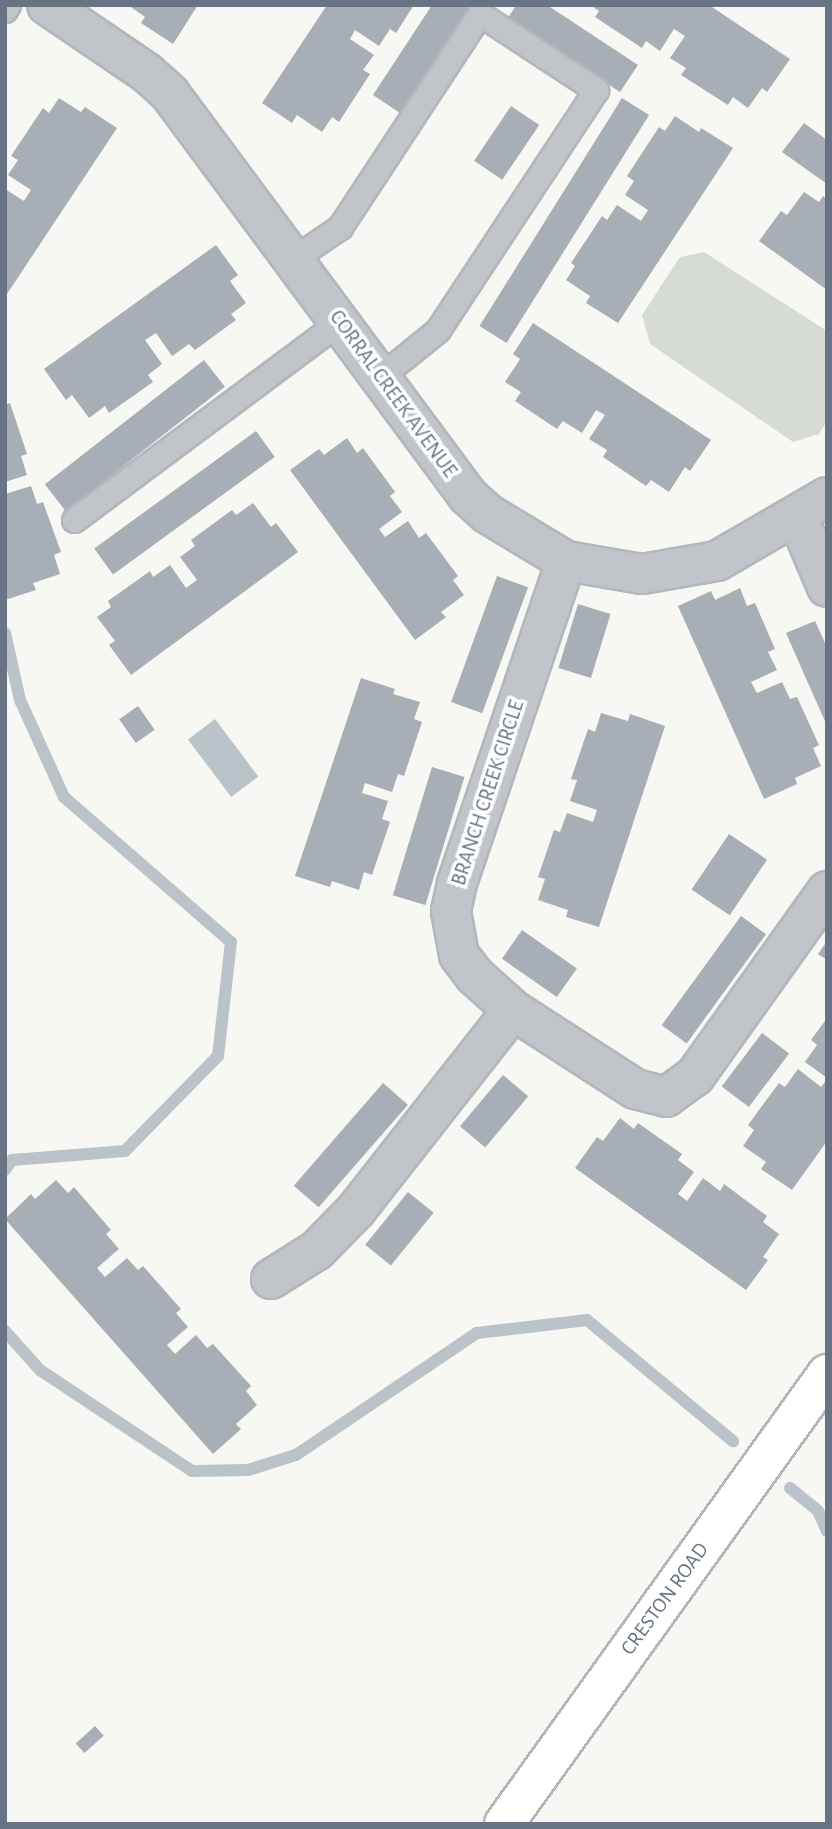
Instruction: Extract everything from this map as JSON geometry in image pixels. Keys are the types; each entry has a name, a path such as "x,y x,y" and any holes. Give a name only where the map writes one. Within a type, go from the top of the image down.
{"main road":[{"name":"CRESTON ROAD","path":"504,1824 827,1374"}],"street":[{"name":"CORRAL CREEK AVENUE","path":"47,5 147,73 170,94 468,496 488,514 566,561 642,574 717,561 812,507"},
{"path":"812,507 827,587"},
{"name":"BRANCH CREEK CIRCLE","path":"566,561 457,883 451,911 459,955 475,976 513,1010 635,1089 666,1097 695,1076 827,891"},
{"path":"271,1279 317,1250 356,1210 513,1010"}],"lane":[{"path":"5,10 8,5"},
{"path":"293,259 340,227 480,14 596,90 438,330 380,376"},
{"path":"74,520 340,322"}],"shaded area":[{"path":"704,252 827,331 827,421 819,434 793,442 650,344 642,315 680,257"},
{"path":"215,719 258,777 231,797 188,739"}],"building":[{"path":"128,5 198,5 173,44 141,23 145,17"},
{"path":"327,5 414,5 396,33 390,29 379,46 355,30 350,39 374,55 363,70 370,74 339,122 332,117 322,132 297,115 292,123 262,103"},
{"path":"432,5 470,5 400,113 373,95"},
{"path":"516,5 547,5 638,65 620,92 508,18"},
{"path":"590,5 709,5 790,59 767,92 762,88 748,108 733,97 728,105 681,75 686,68 670,58 685,36 674,29 660,51 646,41 642,48 595,17 599,11"},
{"path":"59,98 81,112 85,107 117,128 5,297 5,189 24,201 31,190 8,175 18,160 11,156 43,108 49,113"},
{"path":"622,98 649,115 507,343 479,326"},
{"path":"511,106 539,125 502,180 474,161"},
{"path":"675,116 699,132 701,128 733,148 618,323 586,303 590,296 566,280 575,266 571,263 602,216 607,220 617,205 641,221 648,210 625,195 634,181 627,176 659,127 665,131"},
{"path":"804,123 827,140 827,184 782,152"},
{"path":"804,192 819,202 823,196 827,199 827,290 759,241 781,211 787,215"},
{"path":"216,245 238,275 230,281 246,303 231,314 236,320 195,350 189,344 172,356 156,333 145,340 162,364 148,375 153,382 109,413 105,406 89,418 72,395 66,400 44,369"},
{"path":"533,323 711,440 690,471 685,467 669,492 651,480 646,486 603,457 607,450 589,439 605,415 596,410 582,433 563,421 557,429 515,401 521,392 505,382 520,359 513,354"},
{"path":"204,360 225,387 66,511 45,484"},
{"path":"10,403 27,454 21,456 27,475 5,482 5,405"},
{"path":"256,431 275,457 113,574 94,549"},
{"path":"347,438 357,453 363,448 395,492 390,496 402,512 379,529 385,537 408,521 419,538 426,533 458,576 453,580 464,595 441,612 446,617 415,640 290,470 319,449 324,455"},
{"path":"31,486 37,504 43,502 61,552 54,555 60,574 33,583 36,590 5,600 5,494"},
{"path":"253,503 271,527 276,523 298,552 131,675 109,645 115,641 97,617 111,607 108,601 150,571 153,577 170,565 186,588 197,580 180,557 195,546 191,540 232,510 236,515"},
{"path":"497,576 528,587 482,713 451,702"},
{"path":"740,588 747,606 755,603 775,649 768,652 777,670 751,682 757,693 782,682 790,699 797,697 819,745 813,748 821,766 795,778 797,784 764,799 678,606 711,591 715,600"},
{"path":"578,604 611,614 591,678 558,668"},
{"path":"815,621 827,647 827,726 786,633"},
{"path":"361,678 395,689 393,694 420,702 414,719 422,722 404,776 398,774 392,792 365,783 362,793 388,801 382,819 390,822 372,875 364,872 359,890 332,881 330,887 295,876"},
{"path":"138,706 155,730 136,743 119,719"},
{"path":"601,713 628,721 630,714 665,726 599,927 566,917 568,910 538,900 545,879 538,877 554,830 560,832 567,813 593,822 597,810 570,801 577,780 571,779 588,729 595,732"},
{"path":"432,767 465,777 425,905 393,895"},
{"path":"729,834 767,860 730,915 692,890"},
{"path":"741,916 766,934 687,1043 662,1025"},
{"path":"522,930 577,968 557,997 502,959"},
{"path":"827,941 827,960 818,954"},
{"path":"827,1018 827,1078 805,1062 817,1045 811,1040"},
{"path":"762,1033 789,1053 749,1107 722,1087"},
{"path":"798,1069 821,1087 827,1079 827,1141 792,1190 761,1169 766,1162 743,1146 754,1130 748,1125 779,1083 785,1087"},
{"path":"503,1075 528,1096 485,1148 460,1126"},
{"path":"383,1083 408,1105 319,1207 294,1186"},
{"path":"620,1118 634,1129 638,1123 682,1154 678,1160 694,1172 678,1194 687,1201 703,1178 720,1191 724,1184 767,1216 763,1222 779,1234 763,1257 768,1260 746,1290 575,1168 597,1137 603,1141"},
{"path":"56,1180 68,1193 74,1187 111,1230 106,1234 119,1249 97,1268 105,1277 127,1258 138,1270 143,1266 181,1309 176,1313 188,1327 167,1345 175,1354 196,1335 207,1348 213,1344 251,1386 246,1391 257,1405 236,1424 241,1429 213,1454 5,1219 31,1194 35,1199"},
{"path":"408,1192 434,1213 391,1266 365,1245"},
{"path":"95,1726 104,1736 84,1753 76,1743"}],"waterway":[{"path":"5,633 20,700 64,797 231,942 218,1056 125,1151 12,1160 5,1170"},
{"path":"5,1331 40,1370 192,1471 248,1470 296,1455 477,1333 587,1320 733,1441"},
{"path":"790,1488 818,1511 827,1531"}]}
